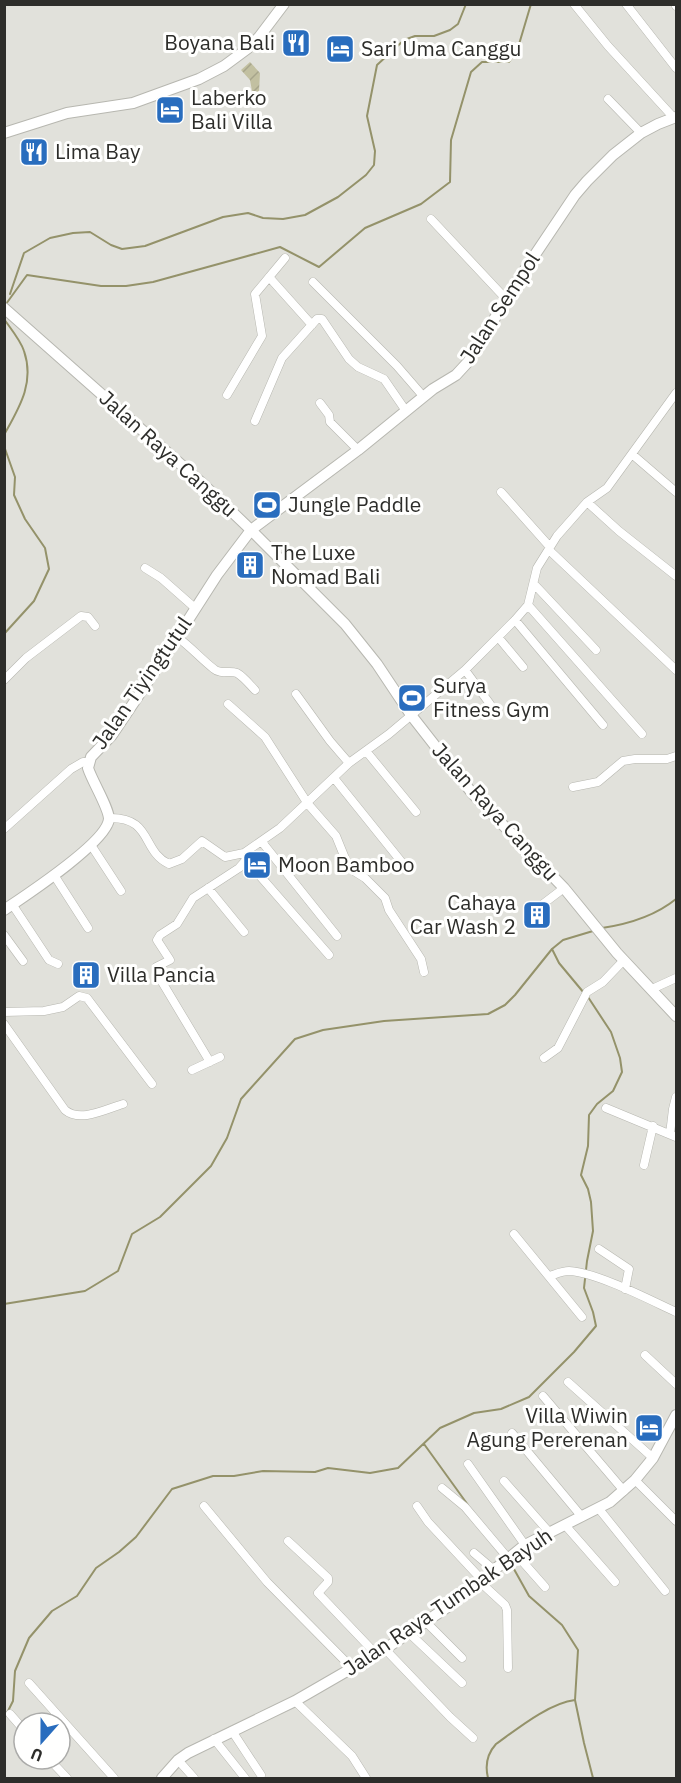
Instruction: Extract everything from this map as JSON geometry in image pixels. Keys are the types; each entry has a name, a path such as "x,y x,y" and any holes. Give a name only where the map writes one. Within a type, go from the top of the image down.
{"street":[{"path":"4,133 67,113 133,103 199,79 224,66 247,49 260,37 284,4"},
{"path":"574,4 608,46 675,118"},
{"path":"626,4 676,68"},
{"path":"608,99 641,133"},
{"name":"Jalan Sempol","path":"251,530 358,450 423,396 456,375 468,362 506,298 575,195 605,162 641,133 675,118"},
{"path":"431,219 506,298"},
{"path":"227,394 262,336 255,294 285,258"},
{"path":"268,278 312,325"},
{"path":"313,282 398,366 423,396"},
{"name":"Jalan Raya Canggu","path":"6,309 195,477 345,624 377,664 411,715 472,793 564,888 624,960 676,1016"},
{"path":"255,421 282,358 317,319 326,321 349,359 358,367 384,379 406,411"},
{"path":"210,1062 156,972 156,967 170,960 157,940 160,935 177,924 193,898 239,868 245,857 308,804 349,763 465,670 515,620 528,605 540,561 557,536 587,502 607,488 676,393"},
{"path":"320,404 329,415 330,422 358,450"},
{"path":"633,454 676,492"},
{"path":"501,492 550,548 676,670"},
{"path":"587,502 619,531 676,576"},
{"name":"Jalan Tiyingtutul","path":"109,818 107,808 88,768 89,762 112,735 195,608 251,530"},
{"path":"145,568 161,578 195,608"},
{"path":"534,584 596,650"},
{"path":"528,605 642,734"},
{"path":"4,680 26,658 81,616 88,617 95,626"},
{"path":"515,620 603,725"},
{"path":"177,637 214,669 219,672 239,674 255,690"},
{"path":"498,637 523,667"},
{"path":"465,670 490,704"},
{"path":"296,694 349,763"},
{"path":"228,704 265,737 308,804 336,836 349,868 365,878 385,898 389,910 421,959 424,972"},
{"path":"366,751 416,812"},
{"path":"573,788 598,782 623,761 667,759 676,756"},
{"path":"4,829 71,769 83,762 89,762"},
{"path":"334,778 404,865"},
{"path":"58,964 49,960 7,907 91,845 107,826 109,818 126,819 133,822 159,856 169,864 182,860 202,841 225,857 245,857 329,956"},
{"path":"262,842 337,936"},
{"path":"91,845 121,891"},
{"path":"54,874 88,928"},
{"path":"208,888 244,932"},
{"path":"543,904 564,888"},
{"path":"4,935 23,961"},
{"path":"544,1058 558,1048 587,992 603,982 624,960"},
{"path":"652,989 676,978"},
{"path":"4,1012 44,1011 63,1007 79,996 87,998 152,1084"},
{"path":"4,1024 65,1110 71,1115 85,1115 123,1104"},
{"path":"192,1070 220,1057"},
{"path":"606,1108 673,1136 676,1097"},
{"path":"644,1165 652,1126"},
{"path":"514,1234 582,1317"},
{"path":"599,1249 629,1269 625,1289"},
{"path":"550,1276 570,1271 608,1282 676,1312"},
{"path":"645,1355 676,1384"},
{"path":"568,1382 653,1458"},
{"path":"543,1396 624,1491"},
{"name":"Jalan Raya Tumbak Bayuh","path":"162,1779 178,1760 214,1739 295,1701 409,1633 481,1581 525,1545 599,1509 635,1480 653,1458 676,1415"},
{"path":"512,1434 582,1517"},
{"path":"468,1464 525,1545"},
{"path":"504,1480 549,1532"},
{"path":"635,1480 676,1521"},
{"path":"442,1488 465,1506 546,1587"},
{"path":"204,1506 267,1582 352,1668"},
{"path":"417,1506 428,1522 505,1605 508,1668"},
{"path":"599,1509 665,1591"},
{"path":"565,1525 615,1582"},
{"path":"288,1541 328,1578 328,1582 318,1593 473,1738"},
{"path":"474,1552 495,1570"},
{"path":"426,1622 462,1658"},
{"path":"409,1633 462,1683"},
{"path":"29,1683 114,1779"},
{"path":"295,1701 352,1756 366,1779"},
{"path":"232,1731 261,1775"},
{"path":"214,1739 245,1779"},
{"path":"178,1760 194,1779"}],"shaded area":[{"path":"250,62 260,73 259,91 253,105 245,99 252,91 250,80 241,70"}],"waterway":[{"path":"10,294 24,253 50,238 90,232 122,249 145,246 223,217 248,213 263,218 283,219 305,215 338,197 366,175 374,165 375,151 367,116 377,65 404,40 415,36 434,36 450,30 458,24 466,4"},
{"path":"6,304 27,275 101,286 126,286 153,282 280,247 319,267 365,228 421,204 450,182 451,140 471,72 482,62 509,62 517,51 531,4"},
{"path":"4,319 23,347 28,374 24,395 4,435"},
{"path":"4,446 15,477 14,495 25,519 45,548 49,569 34,601 4,634"},
{"path":"602,928 641,918 676,899"},
{"path":"4,1304 85,1291 118,1271 132,1234 160,1217 211,1166 227,1138 241,1099 295,1039 323,1030 384,1021 488,1014 505,1005 552,949 563,940 593,931"},
{"path":"552,949 559,963 584,993"},
{"path":"4,1719 13,1701 15,1671 29,1638 52,1611 77,1596 96,1568 136,1537 172,1489 213,1476 234,1476 263,1471 315,1472 328,1468 370,1473 398,1468 440,1428 474,1413 501,1409 529,1397 574,1352 596,1326 584,1288 593,1231 591,1202 581,1175 588,1146 589,1115 597,1104 613,1091 622,1072 611,1032 588,997"},
{"path":"424,1444 468,1505"},
{"path":"510,1562 529,1596 562,1625 578,1650 575,1700 593,1778"},
{"path":"488,1778 487,1760 496,1744 544,1711 575,1700"}],"place":[{"name":"Boyana Bali","path":"296,43"},
{"name":"Sari Uma Canggu","path":"340,49"},
{"name":"Laberko Bali Villa","path":"170,110"},
{"name":"Lima Bay","path":"34,152"},
{"name":"Jungle Paddle","path":"267,505"},
{"name":"The Luxe Nomad Bali","path":"250,565"},
{"name":"Surya Fitness Gym","path":"412,698"},
{"name":"Moon Bamboo","path":"257,865"},
{"name":"Cahaya Car Wash 2","path":"537,915"},
{"name":"Villa Pancia","path":"86,975"},
{"name":"Villa Wiwin Agung Pererenan","path":"649,1428"}]}
